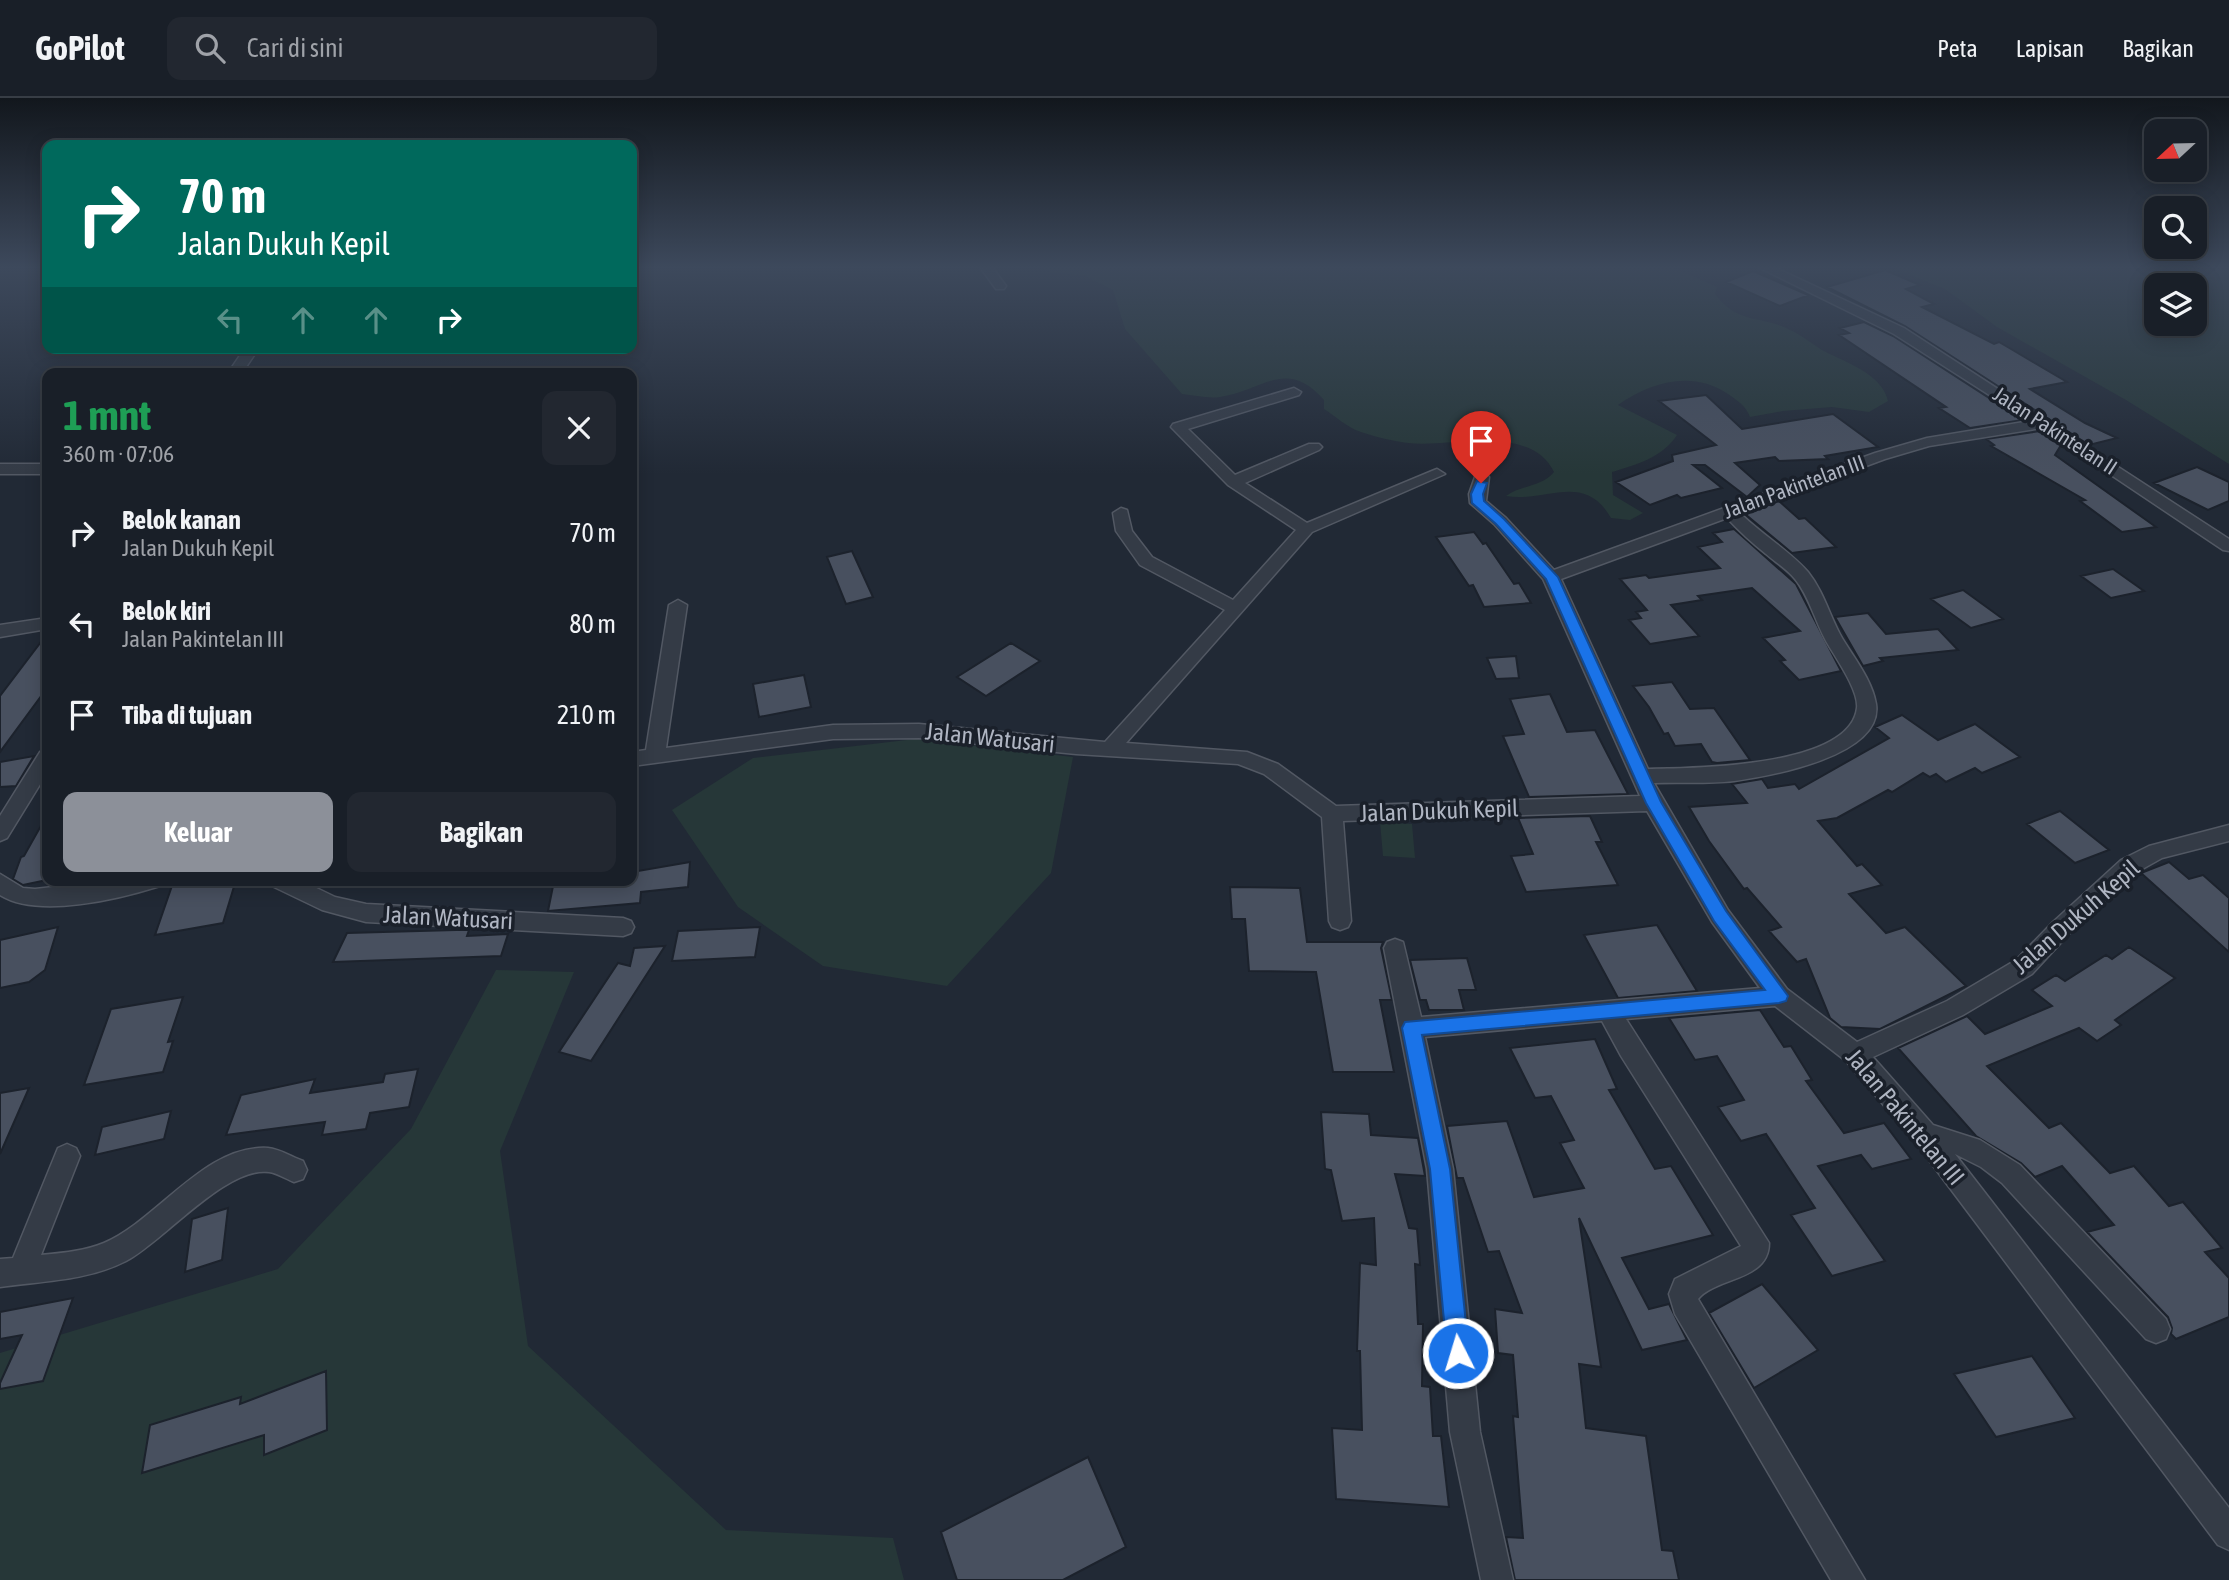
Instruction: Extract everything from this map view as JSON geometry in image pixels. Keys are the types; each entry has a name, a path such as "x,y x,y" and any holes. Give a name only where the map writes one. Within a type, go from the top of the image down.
{"street":[{"name":"Jalan Pakintelan II","path":"1907,336 2229,546"},
{"path":"1294,393 1178,428 1233,482 1306,529"},
{"name":"Jalan Pakintelan III","path":"1552,577 1880,456 1927,442 2044,423"},
{"path":"1233,482 1314,447"},
{"path":"0,469 42,469"},
{"path":"1110,749 1306,529 1437,474"},
{"name":"Jalan Pakintelan III","path":"1481,477 1478,503 1500,521 1552,577 1653,803 1720,916 1779,996 1855,1054 1925,1135 2229,1534"},
{"path":"1641,776 1732,774 1798,761 1844,742 1861,727 1867,706 1860,684 1823,620 1817,601 1801,575 1729,511"},
{"path":"1121,513 1124,531 1146,561 1235,608"},
{"path":"654,757 678,605"},
{"path":"0,631 42,625"},
{"name":"Jalan Watusari","path":"637,759 833,732 919,731 1110,749 1240,757 1271,769 1332,814"},
{"path":"0,833 42,765"},
{"name":"Jalan Dukuh Kepil","path":"1340,921 1332,814 1653,803"},
{"name":"Jalan Dukuh Kepil","path":"1855,1054 1955,1008 2024,967 2061,928 2129,866 2156,852 2229,833"},
{"path":"0,882 5,889 23,896 42,897 135,886"},
{"name":"Jalan Watusari","path":"292,886 330,904 366,913 623,927"},
{"path":"1395,948 1440,1169 1465,1432 1497,1580"},
{"path":"1411,1028 1779,996"},
{"path":"1609,1011 1630,1049 1755,1243 1751,1257 1685,1289 1682,1294 1685,1304 1849,1580"},
{"path":"1925,1135 1957,1142 1984,1153 2011,1174 2155,1329"},
{"path":"11,1271 67,1156"},
{"path":"11,1271 93,1261 117,1251 200,1187 226,1171 268,1160 294,1170"}],"shaded area":[{"path":"1131,336 1801,336 1870,376 1884,391 1888,401 1869,412 1832,407 1750,417 1744,407 1728,394 1700,382 1672,382 1644,390 1618,405 1677,435 1657,455 1612,472 1613,495 1643,513 1630,520 1611,518 1600,504 1589,496 1576,492 1506,496 1544,481 1554,472 1543,457 1527,448 1488,441 1408,443 1372,436 1351,428 1324,409 1324,400 1310,387 1298,381 1274,380 1220,397 1182,394"},
{"path":"2013,336 2229,336 2229,464 2126,400"},
{"path":"915,739 1073,757 1051,873 947,986 823,966 738,907 672,810 753,758"},
{"path":"1380,822 1412,824 1415,858 1383,856"},
{"path":"496,970 574,972 500,1151 528,1346 726,1530 893,1538 904,1580 0,1580 0,1353 278,1269 411,1129"}],"building":[{"path":"1841,336 1893,336 2023,420 1970,428 1939,408 1946,407"},
{"path":"1921,336 1979,336 1994,344 1999,342 2067,382 2030,389 2085,423 2117,438 2089,445"},
{"path":"1706,395 1742,429 1833,414 1878,447 1825,456 1828,459 1779,461 1775,457 1735,463 1760,485 1747,497 1705,465 1693,465 1722,488 1681,498 1677,495 1650,505 1616,482 1673,461 1672,455 1716,445 1659,401"},
{"path":"2040,431 2061,445 2055,455 2156,527 2122,532 2080,501 2085,500 1991,446 1994,445 1986,439"},
{"path":"2197,467 2229,482 2229,501 2208,510 2154,483"},
{"path":"1779,501 1799,519 1805,518 1836,547 1792,553 1745,514"},
{"path":"1734,529 1796,584 1841,671 1799,680 1780,661 1785,660 1763,638 1800,631 1752,588 1698,596 1702,600 1671,605 1699,636 1650,644 1629,620 1641,618 1636,612 1647,610 1620,579 1646,575 1649,578 1720,568 1698,547 1722,542 1713,533"},
{"path":"1474,532 1483,544 1486,543 1514,584 1519,583 1531,603 1484,607 1473,585 1469,586 1436,537"},
{"path":"852,551 873,597 846,604 827,557"},
{"path":"2113,569 2144,591 2111,598 2081,576"},
{"path":"1963,590 2003,619 1971,628 1931,599"},
{"path":"1868,613 1886,634 1938,629 1958,650 1880,658 1883,661 1863,666 1835,617"},
{"path":"42,641 42,695 0,752 0,696"},
{"path":"1011,643 1040,661 986,696 957,677"},
{"path":"1516,656 1519,678 1496,679 1487,658"},
{"path":"804,675 811,707 759,717 753,684"},
{"path":"1672,682 1690,709 1714,708 1750,760 1717,763 1712,762 1701,744 1675,746 1668,733 1664,734 1633,686"},
{"path":"1550,694 1567,732 1595,730 1628,794 1529,797 1503,736 1524,734 1510,699"},
{"path":"1902,715 1938,740 1975,724 2020,757 1982,773 1975,768 1946,782 1936,774 1930,777 1923,773 1892,792 1888,790 1837,818 1818,821 1857,866 1862,864 1882,885 1849,894 1886,933 1905,927 1966,986 1880,1029 1841,1027 1830,1018 1806,959 1797,962 1769,931 1781,927 1747,888 1744,889 1709,841 1689,807 1747,803 1732,784 1762,779 1768,788 1795,784 1799,789 1889,738 1875,727"},
{"path":"34,756 16,786 0,787 0,762"},
{"path":"2060,811 2109,850 2075,863 2027,824"},
{"path":"1590,816 1602,842 1596,842 1618,885 1526,892 1511,856 1533,854 1518,818"},
{"path":"42,824 42,881 23,885 13,879 21,857"},
{"path":"690,862 688,887 641,892 640,903 548,911 553,886 637,886 637,871"},
{"path":"2169,862 2189,879 2203,875 2229,898 2229,952 2141,873"},
{"path":"172,886 234,886 223,923 155,935"},
{"path":"1230,887 1300,888 1307,942 1383,942 1381,948 1392,1000 1380,1000 1394,1072 1333,1072 1316,972 1249,971 1245,919 1232,919"},
{"path":"1657,925 1697,991 1618,998 1584,935"},
{"path":"58,927 45,970 29,982 0,988 0,940"},
{"path":"760,927 755,957 672,961 678,931"},
{"path":"469,930 467,936 508,934 501,956 333,962 347,933"},
{"path":"665,946 591,1061 559,1052 618,963 630,966 634,948"},
{"path":"2129,947 2175,978 2115,1020 2121,1025 2097,1041 2079,1028 1987,1066 2049,1128 2061,1123 2110,1173 2134,1166 2169,1206 2183,1202 2222,1248 2205,1252 2229,1278 2229,1317 2176,1339 2171,1334 2168,1317 2087,1232 2114,1225 2062,1166 2035,1177 2021,1163 1976,1136 1898,1048 1967,1016 1985,1034 2052,1006 2032,990 2056,975 2065,981 2106,955 2112,959"},
{"path":"1467,958 1476,990 1459,990 1464,1010 1429,1010 1426,1000 1420,1000 1410,960"},
{"path":"183,997 168,1042 173,1041 163,1072 84,1085 111,1009"},
{"path":"1760,1010 1784,1047 1791,1046 1812,1080 1806,1081 1844,1133 1884,1123 1911,1159 1872,1169 1861,1155 1818,1166 1885,1261 1832,1276 1791,1215 1815,1208 1766,1134 1741,1141 1718,1107 1744,1100 1717,1056 1695,1060 1669,1018"},
{"path":"1595,1039 1617,1089 1609,1090 1655,1169 1671,1166 1713,1235 1622,1258 1649,1309 1669,1304 1687,1340 1642,1350 1579,1218 1601,1367 1579,1364 1586,1428 1646,1436 1662,1550 1673,1551 1679,1580 1515,1580 1506,1537 1523,1538 1513,1416 1518,1417 1513,1355 1498,1353 1495,1309 1522,1313 1499,1251 1488,1252 1463,1178 1457,1178 1447,1126 1507,1121 1534,1197 1584,1188 1560,1143 1574,1140 1551,1096 1535,1098 1510,1048"},
{"path":"418,1069 409,1107 370,1113 366,1129 322,1135 325,1122 226,1135 241,1095 315,1079 310,1093 383,1082 385,1074"},
{"path":"29,1088 0,1154 0,1093"},
{"path":"171,1111 164,1139 95,1155 102,1127"},
{"path":"1321,1112 1369,1114 1371,1135 1418,1138 1425,1176 1395,1174 1409,1228 1417,1229 1420,1265 1415,1264 1418,1324 1423,1324 1422,1386 1430,1387 1433,1436 1441,1436 1449,1507 1336,1499 1332,1428 1362,1430 1360,1351 1357,1351 1360,1263 1376,1265 1374,1218 1342,1221 1331,1170 1325,1169"},
{"path":"228,1208 222,1260 185,1272 192,1219"},
{"path":"1762,1284 1818,1350 1754,1388 1709,1313"},
{"path":"73,1298 43,1381 0,1389 0,1383 22,1335 0,1339 0,1312"},
{"path":"2032,1356 2075,1418 1996,1437 1954,1374"},
{"path":"326,1371 327,1430 264,1455 264,1435 142,1473 150,1425 241,1397 240,1404"},
{"path":"1088,1457 1126,1547 1063,1580 957,1580 941,1532"}],"route":[{"path":"1458,1353 1440,1169 1411,1028 1779,996 1720,916 1653,803 1552,577 1500,521 1478,503 1477,494 1481,483"}]}
